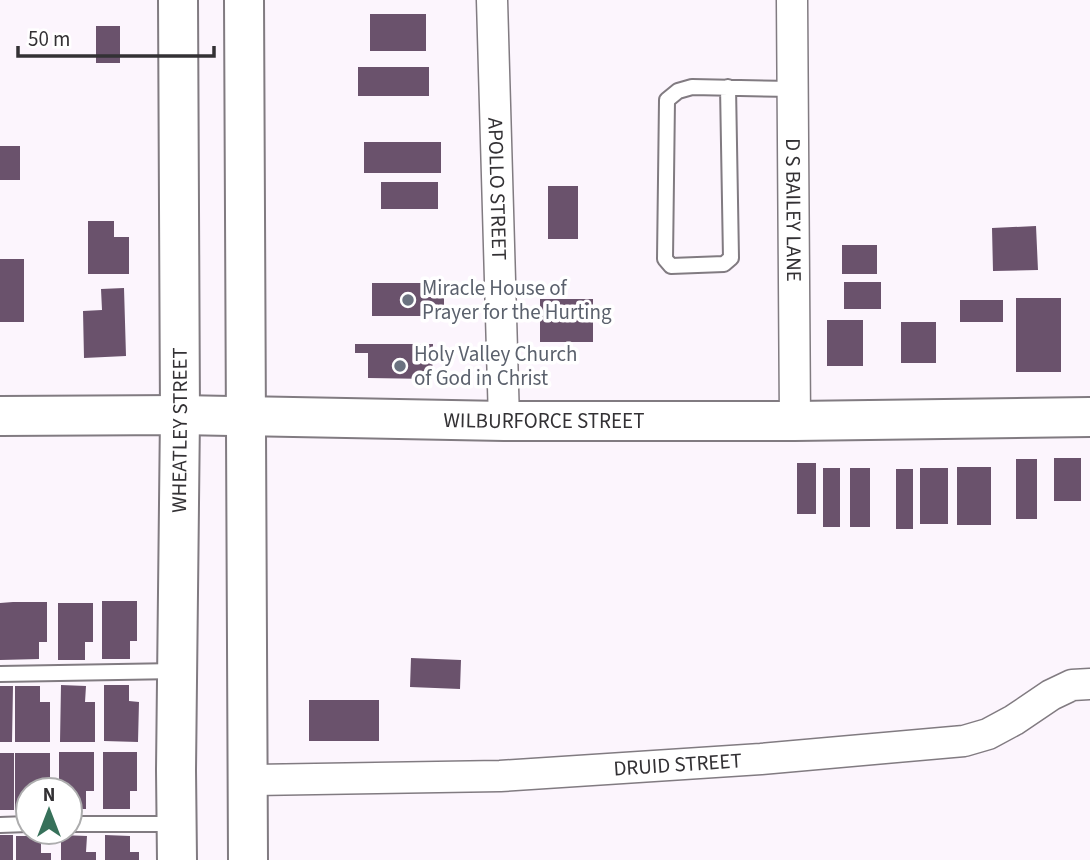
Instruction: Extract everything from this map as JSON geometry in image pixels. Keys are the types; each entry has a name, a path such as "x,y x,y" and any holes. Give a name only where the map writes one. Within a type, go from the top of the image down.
{"main road":[{"name":"WHEATLEY STREET","path":"177,842 180,415 178,0"},
{"path":"244,0 248,860"},
{"name":"WILBURFORCE STREET","path":"0,416 180,415 504,421 1090,417"}],"street":[{"name":"APOLLO STREET","path":"492,0 504,421"},
{"name":"D S BAILEY LANE","path":"792,0 795,421"},
{"name":"DRUID STREET","path":"249,780 500,776 761,759 964,741 988,734 1072,685 1090,684"}],"lane":[{"path":"729,87 731,258 724,264 671,266 666,259 667,100 678,91 691,87 729,87 793,89"},
{"path":"0,674 177,671"},
{"path":"84,826 177,842"}],"building":[{"path":"370,14 426,14 426,51 370,51"},
{"path":"96,26 120,26 120,63 96,63"},
{"path":"358,67 429,67 429,96 358,96"},
{"path":"364,142 441,142 441,173 364,173"},
{"path":"0,146 20,146 20,180 0,180"},
{"path":"381,182 438,182 438,209 381,209"},
{"path":"548,186 578,186 578,239 548,239"},
{"path":"88,221 114,221 114,237 129,237 129,274 88,274"},
{"path":"1036,226 1038,270 993,271 992,228"},
{"path":"842,245 877,245 877,274 842,274"},
{"path":"0,259 24,259 24,322 0,322"},
{"path":"844,282 881,282 881,309 844,309"},
{"name":"Miracle House of Prayer for the Hurting","path":"372,283 444,283 444,316 372,316"},
{"path":"124,288 126,356 84,358 83,311 102,310 101,289"},
{"path":"1016,298 1061,298 1061,372 1016,372"},
{"path":"540,299 593,299 593,342 540,342"},
{"path":"960,300 1003,300 1003,322 960,322"},
{"path":"827,320 863,320 863,366 827,366"},
{"path":"901,322 936,322 936,363 901,363"},
{"name":"Holy Valley Church of God in Christ","path":"355,344 433,344 432,379 368,378 368,353 355,353"},
{"path":"1054,458 1081,458 1081,501 1054,501"},
{"path":"1016,459 1037,459 1037,519 1016,519"},
{"path":"797,463 816,463 816,514 797,514"},
{"path":"957,467 991,467 991,525 957,525"},
{"path":"823,468 840,468 840,527 823,527"},
{"path":"850,468 870,468 870,527 850,527"},
{"path":"920,468 948,468 948,524 920,524"},
{"path":"896,469 913,469 913,529 896,529"},
{"path":"102,601 137,601 137,641 130,641 130,659 102,659"},
{"path":"47,602 47,642 39,642 39,659 0,660 0,603"},
{"path":"58,603 93,603 93,642 85,642 85,660 58,660"},
{"path":"411,658 461,660 460,689 410,687"},
{"path":"61,685 86,686 85,702 95,702 95,742 60,742"},
{"path":"104,685 129,685 129,701 139,702 138,742 104,741"},
{"path":"0,686 13,686 12,742 0,742"},
{"path":"15,686 40,686 40,702 50,702 50,742 15,742"},
{"path":"309,700 379,700 379,741 309,741"},
{"path":"59,752 94,752 94,791 86,791 86,809 84,776 59,776"},
{"path":"103,752 137,752 137,791 130,791 130,809 103,809"},
{"path":"0,753 14,753 14,810 0,810"},
{"path":"15,753 50,753 50,776 15,776"},
{"path":"0,835 13,835 13,860 0,860"},
{"path":"105,835 130,836 130,852 139,852 139,860 105,860"},
{"path":"84,836 87,836 86,852 96,852 96,860 61,860 61,846 84,846"},
{"path":"16,846 41,846 41,853 51,853 51,860 16,860"}],"place":[{"name":"Miracle House of Prayer for the Hurting","path":"408,300"},
{"name":"Holy Valley Church of God in Christ","path":"400,366"}]}
